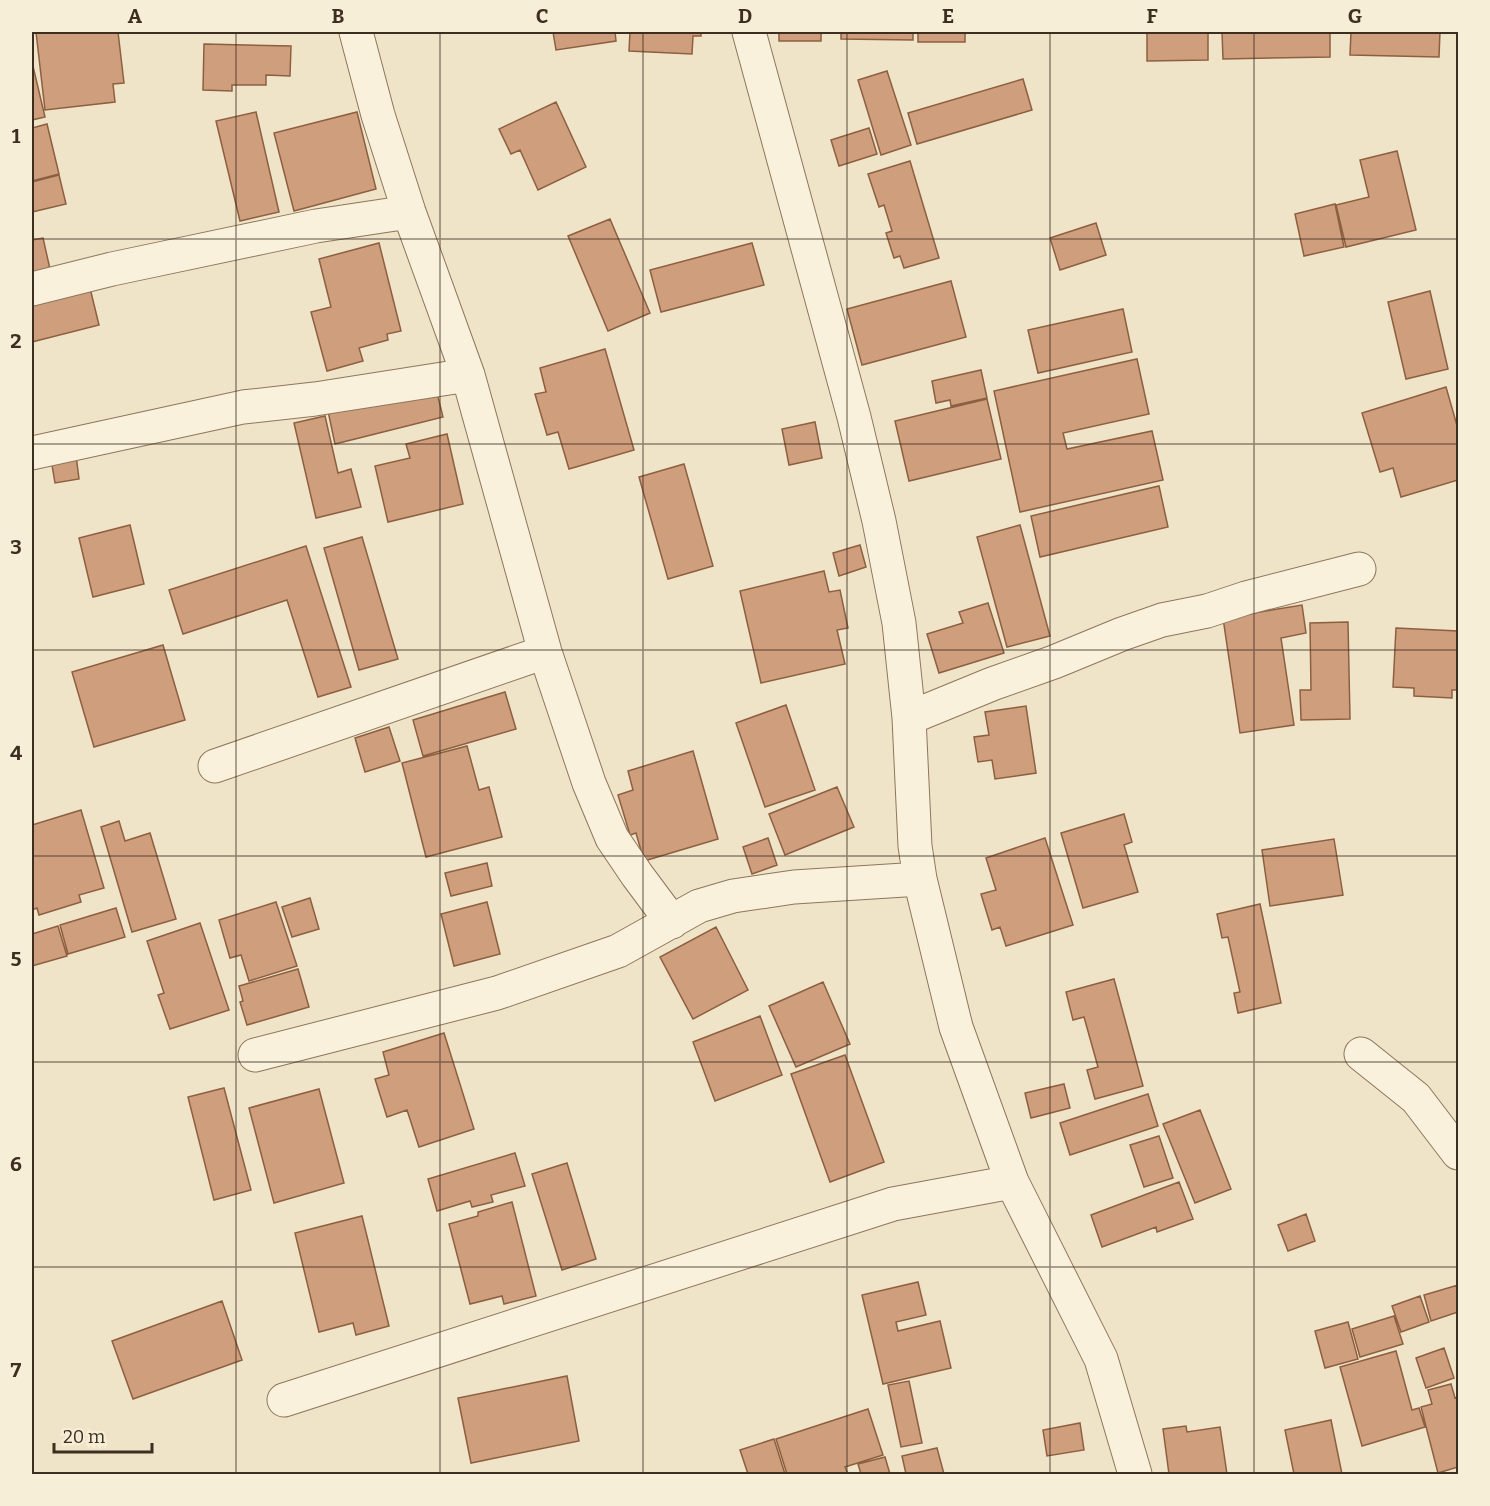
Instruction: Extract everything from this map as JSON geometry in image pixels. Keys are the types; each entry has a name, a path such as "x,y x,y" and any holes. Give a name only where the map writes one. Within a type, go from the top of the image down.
{"street":[{"path":"357,32 378,115 409,212 468,375 545,652 589,783 612,838 672,922"},
{"path":"749,32 877,509 900,623 909,718 915,846 920,879 956,1027 1012,1182 1101,1359 1135,1474"},
{"path":"32,289 112,269 316,226 409,212"},
{"path":"32,453 243,407 315,399 468,375"},
{"path":"909,718 1162,620 1207,611 1246,598 1359,569"},
{"path":"214,766 545,652"},
{"path":"255,1055 497,993 618,951 699,906 733,896 794,887 920,879"},
{"path":"1361,1054 1416,1098 1458,1153"},
{"path":"284,1400 893,1204 1012,1182"}],"building":[{"path":"36,32 118,32 124,83 113,84 115,102 45,110"},
{"path":"553,32 615,32 616,41 556,50"},
{"path":"630,32 701,32 701,36 693,36 692,54 629,51"},
{"path":"779,32 821,32 821,41 779,41"},
{"path":"841,32 913,32 913,40 841,39"},
{"path":"918,32 965,32 965,42 918,42"},
{"path":"1147,32 1208,32 1208,60 1147,61"},
{"path":"1222,32 1330,32 1330,57 1223,59"},
{"path":"1351,32 1440,32 1439,57 1350,55"},
{"path":"204,44 291,46 290,76 266,75 266,85 232,85 232,91 203,90"},
{"path":"32,62 45,117 32,120"},
{"path":"887,71 911,145 881,155 858,80"},
{"path":"1023,79 1032,110 917,144 908,113"},
{"path":"556,102 586,167 538,190 520,150 511,154 499,129"},
{"path":"256,112 279,212 240,221 216,121"},
{"path":"357,112 376,189 294,211 274,133"},
{"path":"47,124 59,174 32,181 32,128"},
{"path":"869,128 877,154 839,166 831,140"},
{"path":"1397,151 1416,230 1346,247 1336,205 1369,197 1360,160"},
{"path":"910,161 939,258 904,268 900,256 894,258 886,233 892,231 884,205 879,207 868,174"},
{"path":"59,175 66,204 32,212 32,182"},
{"path":"1335,204 1344,247 1304,256 1295,214"},
{"path":"610,219 650,313 608,331 568,236"},
{"path":"1096,223 1106,255 1060,270 1050,238"},
{"path":"43,238 50,269 32,273 32,240"},
{"path":"379,243 401,331 387,334 388,340 359,348 363,361 327,371 311,312 331,307 319,259"},
{"path":"752,243 764,285 661,312 650,270"},
{"path":"951,281 966,337 862,365 847,309"},
{"path":"89,284 99,325 32,342 32,298"},
{"path":"1430,291 1448,369 1406,379 1388,302"},
{"path":"1123,309 1132,352 1038,373 1028,330"},
{"path":"605,349 634,450 569,469 558,432 547,435 535,394 546,392 540,368"},
{"path":"1137,359 1149,414 1063,433 1067,449 1152,431 1163,480 1020,512 994,391"},
{"path":"981,370 987,398 951,406 950,400 936,403 932,381"},
{"path":"435,385 443,417 335,444 328,411"},
{"path":"1446,387 1458,429 1458,480 1401,497 1393,468 1380,472 1362,413"},
{"path":"987,399 1001,459 909,481 895,421"},
{"path":"325,416 338,473 351,469 361,507 316,518 294,423"},
{"path":"815,422 822,458 789,465 782,429"},
{"path":"447,434 463,504 388,522 375,466 410,458 406,444"},
{"path":"76,455 79,479 55,483 51,459"},
{"path":"684,464 713,566 668,579 639,477"},
{"path":"1159,486 1168,527 1040,557 1031,516"},
{"path":"130,525 144,584 93,597 79,538"},
{"path":"1020,525 1050,636 1007,647 977,537"},
{"path":"362,537 398,659 359,670 324,548"},
{"path":"860,545 866,567 839,576 833,553"},
{"path":"306,546 351,687 318,697 287,600 183,634 169,590"},
{"path":"824,571 829,592 840,590 848,628 837,630 845,664 761,683 740,591"},
{"path":"988,603 1004,653 939,673 927,634 963,623 959,612"},
{"path":"1302,605 1306,633 1281,638 1294,725 1240,733 1223,618"},
{"path":"1348,622 1350,719 1301,720 1300,690 1311,690 1310,623"},
{"path":"1396,628 1458,631 1458,690 1452,690 1452,698 1414,696 1414,688 1393,687"},
{"path":"163,645 185,720 94,747 72,672"},
{"path":"505,692 516,729 423,756 413,720"},
{"path":"786,705 815,790 765,807 736,723"},
{"path":"1026,706 1036,773 995,779 992,760 978,762 974,737 989,735 985,712"},
{"path":"389,727 400,761 365,772 355,738"},
{"path":"467,746 479,790 489,787 502,837 426,857 402,763"},
{"path":"693,751 718,839 644,861 636,833 630,835 618,795 633,790 628,771"},
{"path":"837,787 854,827 785,855 769,814"},
{"path":"81,810 104,888 79,895 81,902 39,915 37,908 32,910 32,825"},
{"path":"1124,814 1132,842 1124,845 1138,892 1083,908 1061,833"},
{"path":"119,821 125,841 150,833 176,919 132,932 101,827"},
{"path":"768,838 777,865 752,874 743,847"},
{"path":"1045,838 1073,925 1006,946 1000,927 992,930 981,894 996,890 986,858"},
{"path":"1334,839 1343,895 1270,906 1262,850"},
{"path":"487,863 492,886 451,896 445,873"},
{"path":"310,898 319,929 292,937 282,907"},
{"path":"276,902 297,966 249,981 241,955 230,958 219,920"},
{"path":"487,902 500,954 454,966 441,914"},
{"path":"1260,904 1281,1003 1238,1013 1234,993 1240,992 1228,937 1222,938 1217,914"},
{"path":"116,908 125,937 68,954 60,925"},
{"path":"200,923 229,1010 170,1029 158,995 164,993 147,941"},
{"path":"58,926 67,956 32,966 32,934"},
{"path":"716,927 748,990 693,1019 660,957"},
{"path":"298,969 309,1007 247,1025 240,1002 243,1001 239,986"},
{"path":"1114,979 1143,1086 1095,1099 1087,1070 1098,1067 1084,1017 1073,1020 1066,992"},
{"path":"823,982 850,1044 796,1067 769,1006"},
{"path":"760,1016 782,1075 715,1101 693,1042"},
{"path":"444,1033 474,1129 419,1147 407,1110 387,1117 375,1079 389,1075 383,1052"},
{"path":"845,1055 884,1162 830,1182 791,1074"},
{"path":"1064,1084 1070,1108 1031,1118 1025,1093"},
{"path":"224,1088 251,1190 214,1200 188,1097"},
{"path":"319,1089 344,1183 274,1203 249,1108"},
{"path":"1148,1094 1158,1126 1070,1155 1060,1123"},
{"path":"1200,1110 1231,1189 1195,1203 1163,1124"},
{"path":"1159,1136 1173,1178 1144,1187 1130,1145"},
{"path":"515,1153 525,1186 491,1195 493,1202 472,1207 470,1201 437,1211 428,1179"},
{"path":"567,1163 596,1259 562,1270 532,1174"},
{"path":"1179,1182 1193,1219 1157,1232 1156,1227 1102,1247 1091,1215"},
{"path":"512,1202 536,1296 504,1304 502,1296 470,1304 449,1224 478,1216 478,1212"},
{"path":"1306,1214 1315,1241 1288,1251 1278,1225"},
{"path":"362,1216 389,1326 356,1335 353,1323 319,1332 295,1233"},
{"path":"918,1282 926,1315 896,1322 898,1331 940,1321 951,1368 883,1384 862,1295"},
{"path":"1458,1285 1458,1312 1431,1321 1424,1295"},
{"path":"1420,1296 1429,1322 1401,1332 1392,1306"},
{"path":"222,1301 242,1360 133,1399 112,1341"},
{"path":"1394,1316 1403,1344 1360,1357 1352,1329"},
{"path":"1348,1322 1358,1359 1325,1368 1315,1331"},
{"path":"1444,1348 1454,1378 1426,1388 1416,1358"},
{"path":"1396,1351 1412,1410 1419,1408 1425,1427 1362,1446 1340,1367"},
{"path":"567,1376 579,1441 471,1463 458,1398"},
{"path":"909,1381 922,1443 901,1447 888,1385"},
{"path":"1451,1384 1455,1398 1458,1397 1458,1467 1438,1473 1421,1407 1432,1404 1428,1390"},
{"path":"868,1409 883,1455 845,1467 848,1474 787,1474 776,1439"},
{"path":"1331,1420 1342,1474 1294,1474 1285,1430"},
{"path":"1080,1423 1084,1450 1047,1456 1043,1430"},
{"path":"1186,1426 1187,1432 1220,1427 1227,1474 1169,1474 1163,1429"},
{"path":"774,1439 785,1474 748,1474 740,1450"},
{"path":"937,1448 944,1474 906,1474 902,1456"},
{"path":"885,1457 890,1474 861,1474 858,1464"}]}
